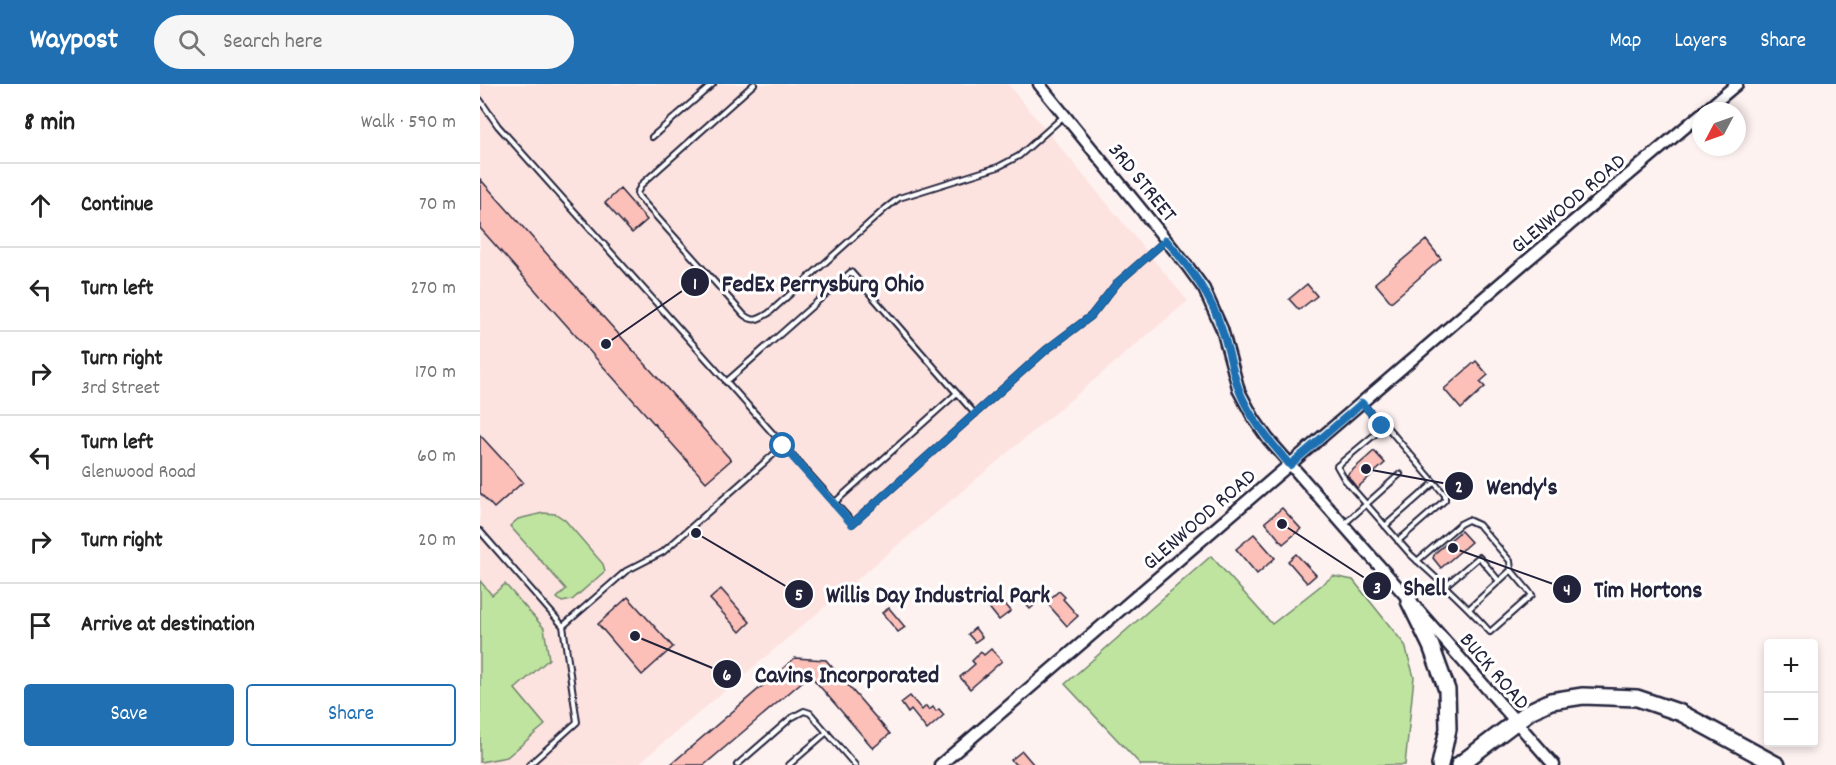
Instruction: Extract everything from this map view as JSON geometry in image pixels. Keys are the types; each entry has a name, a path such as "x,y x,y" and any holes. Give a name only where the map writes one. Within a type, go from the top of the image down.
{"highway":[{"path":"1409,601 1431,646 1447,690 1448,729 1440,765"},
{"path":"1459,765 1530,711 1551,701 1583,696 1637,698 1681,713 1778,765"}],"street":[{"name":"3RD STREET","path":"1039,84 1204,289 1222,329 1233,376 1246,406 1268,439 1290,465"},
{"path":"1716,102 1737,84"},
{"name":"GLENWOOD ROAD","path":"940,765 1692,122"},
{"name":"BUCK ROAD","path":"1290,465 1554,765"}],"lane":[{"path":"652,137 713,84"},
{"path":"754,84 642,184 637,193 750,320 769,313 899,198 998,167 1019,156 1065,115"},
{"path":"480,100 498,126 852,524 1046,350 1091,316 1117,283 1166,240"},
{"path":"726,382 851,272 975,414"},
{"path":"834,503 957,393"},
{"path":"1362,403 1382,426 1387,427 1445,495 1445,500 1398,541"},
{"path":"1382,426 1337,466 1345,480 1398,541 1417,561 1446,585 1490,632 1532,595 1511,570 1510,561 1479,525 1468,520 1460,524 1417,561"},
{"path":"563,626 626,570 663,552 783,446"},
{"path":"1343,525 1400,474"},
{"path":"1385,526 1434,483"},
{"path":"480,531 563,626 578,722 529,765"},
{"path":"1446,585 1479,557 1499,581"},
{"path":"1469,608 1511,570"},
{"path":"737,765 798,713 804,711 810,713 855,765"},
{"path":"789,765 827,732"}],"shaded area":[{"path":"480,84 1008,84 1188,301 637,765 480,765"}],"green space":[{"path":"543,513 556,514 565,520 603,564 605,571 572,600 562,602 557,598 566,589 510,526 518,519"},
{"path":"1211,556 1272,624 1333,576 1353,580 1405,645 1414,677 1405,765 1141,765 1065,684"},
{"path":"480,581 492,595 505,584 544,628 549,659 515,689 545,725 507,757 480,762"}],"building":[{"path":"480,179 731,460 706,482 480,228"},
{"path":"620,189 647,220 632,233 605,203"},
{"path":"1426,240 1441,259 1391,302 1375,283"},
{"path":"1307,284 1317,296 1299,310 1289,299"},
{"path":"1476,361 1488,375 1480,382 1485,387 1461,409 1444,389"},
{"path":"480,435 523,482 494,508 480,493"},
{"path":"1374,451 1385,463 1357,488 1347,475"},
{"path":"1282,508 1301,529 1283,544 1265,522"},
{"path":"1461,531 1471,542 1441,568 1433,558 1435,553"},
{"path":"1254,534 1275,558 1257,574 1236,549"},
{"path":"1296,554 1316,575 1307,583 1288,561"},
{"path":"721,589 750,622 740,632 710,599"},
{"path":"1059,591 1078,616 1067,626 1046,602"},
{"path":"1030,593 1038,602 1030,609 1022,600"},
{"path":"998,596 1011,611 999,620 987,605"},
{"path":"628,597 673,647 642,675 598,624"},
{"path":"889,608 905,627 898,632 882,613"},
{"path":"975,628 982,637 975,642 968,634"},
{"path":"991,649 1002,661 970,689 960,677 975,664 972,661 981,652 984,655"},
{"path":"795,658 826,660 890,734 873,748 810,675 704,765 670,765"},
{"path":"910,696 922,710 926,706 929,710 933,707 936,711 939,709 944,715 927,730 911,710 908,713 901,703"},
{"path":"1022,751 1034,765 1016,765 1011,760"}],"place":[{"name":"FedEx Perrysburg Ohio","path":"606,344"},
{"name":"Wendy's","path":"1366,469"},
{"name":"Shell","path":"1282,524"},
{"name":"Willis Day Industrial Park","path":"696,533"},
{"name":"Tim Hortons","path":"1453,548"},
{"name":"Cavins Incorporated","path":"635,636"}],"route":[{"path":"783,446 852,524 1046,350 1091,316 1117,283 1166,240 1211,301 1227,344 1233,376 1246,406 1268,439 1290,465 1362,403 1382,426"}]}
